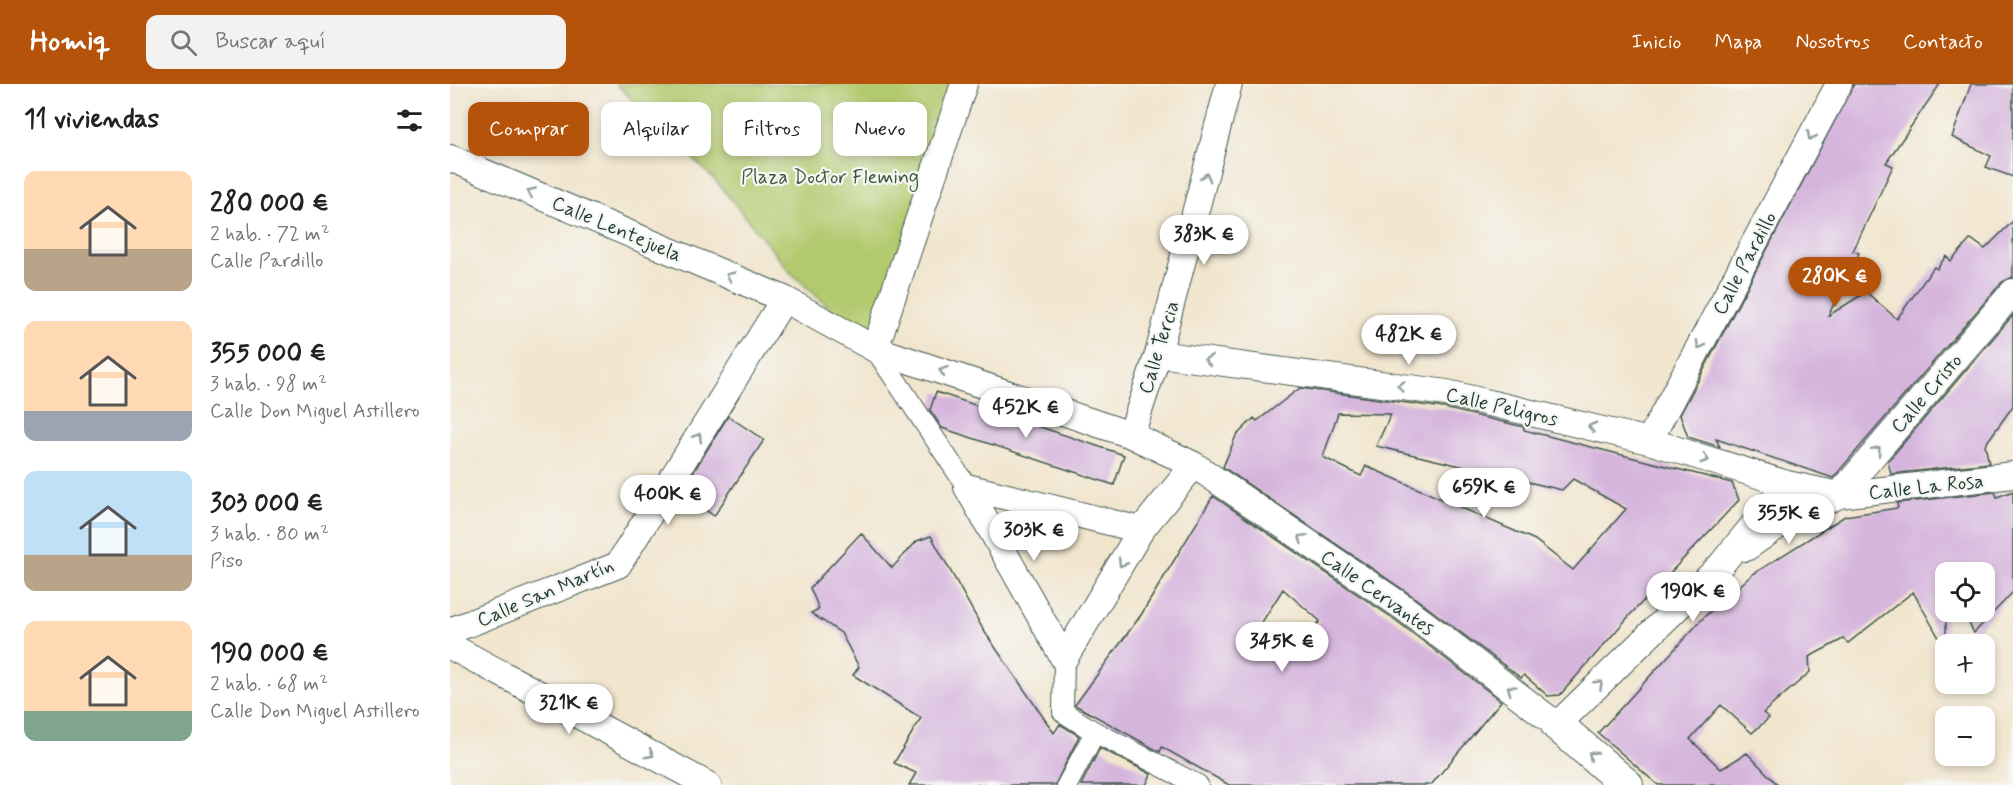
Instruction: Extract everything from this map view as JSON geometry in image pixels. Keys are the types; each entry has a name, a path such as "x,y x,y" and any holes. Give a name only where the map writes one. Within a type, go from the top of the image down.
{"street":[{"path":"964,84 875,349 967,487 1064,659"},
{"name":"Calle Tercia","path":"1131,435 1158,354 1229,84"},
{"name":"Calle Pardillo","path":"1649,441 1839,84"},
{"name":"Calle Lentejuela","path":"450,158 784,299 875,349"},
{"name":"Calle Cristo","path":"1839,495 2013,292"},
{"name":"Calle San Martín","path":"450,631 618,565 784,299"},
{"name":"Calle Cervantes","path":"875,349 1131,435 1194,465 1403,607 1557,725"},
{"name":"Calle Peligros","path":"1158,354 1447,393 1649,441 1787,484 1839,495"},
{"path":"1194,465 1141,530 1064,659 1063,712 1095,732 1198,785"},
{"name":"Calle La Rosa","path":"1839,495 2013,475"},
{"path":"1627,785 1557,725 1720,566 1787,484"},
{"path":"967,487 1141,530"},
{"path":"1720,566 1782,524 1839,495"},
{"path":"450,646 708,785"},
{"path":"1067,785 1095,732"}],"green space":[{"name":"Plaza Doctor Fleming","path":"616,84 954,84 875,349 790,272 716,181 690,156 711,156 711,102 635,102"}],"building":[{"path":"1854,84 1940,84 1886,163 1893,166 1853,251 1859,253 1828,316 1866,292 1897,319 1934,267 1937,269 1946,256 1951,261 1971,239 1985,249 2013,221 2013,277 2002,282 1833,478 1716,439 1720,447 1688,437 1680,415"},
{"path":"1971,84 2013,84 2013,177 1986,167 1991,156 1952,137"},
{"path":"2013,315 2013,406 1985,445 1989,463 1891,474 1888,461"},
{"path":"1300,388 1444,408 1732,483 1739,500 1630,615 1560,695 1548,696 1524,675 1521,678 1411,595 1223,467 1236,436 1254,418 1257,421","holes":["1338,413 1391,414 1376,446 1562,490 1573,479 1626,509 1573,570 1535,540 1366,466 1361,476 1323,457"]},
{"path":"936,392 1124,455 1114,485 942,428 930,410"},
{"path":"728,416 764,440 714,516 681,492"},
{"path":"2013,491 2013,592 1995,611 1995,562 1935,562 1935,622 1946,622 1946,634 1937,634 1913,592 1848,643 1843,639 1809,657 1810,672 1763,713 1769,718 1752,733 1721,705 1690,739 1721,769 1747,753 1778,785 1658,785 1598,733 1704,617 1753,574 1845,516 1898,508 1897,503 1995,492 1997,497"},
{"path":"1213,496 1394,619 1501,701 1431,785 1229,785 1162,747 1160,752 1075,705 1141,615","holes":["1283,589 1320,621 1293,653 1255,633"]},
{"path":"861,533 892,568 917,541 931,536 984,631 1054,733 1060,724 1079,736 1055,785 909,785 916,773 894,763 921,718 853,675 859,667 841,633 811,613 819,609 810,588"},
{"path":"1968,622 1984,622 1974,633"},
{"path":"1100,748 1151,774 1146,785 1081,785"}]}
